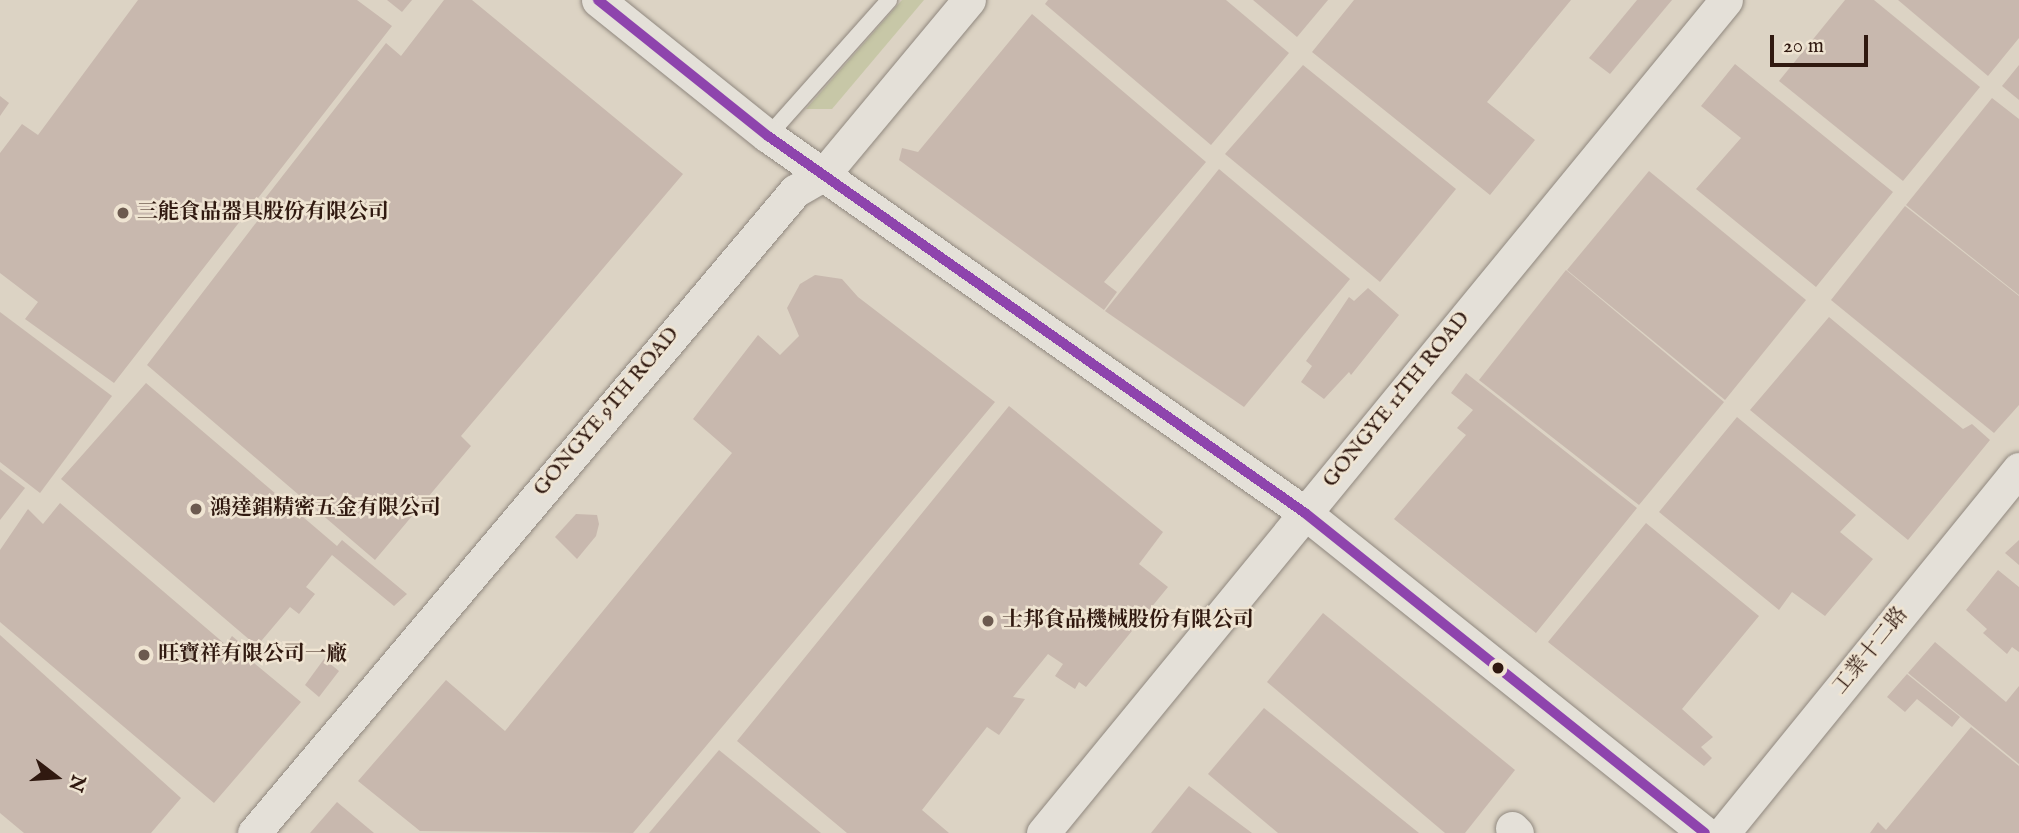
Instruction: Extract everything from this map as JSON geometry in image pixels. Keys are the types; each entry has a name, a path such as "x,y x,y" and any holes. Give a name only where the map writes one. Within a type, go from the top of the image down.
{"street":[{"path":"598,0 768,136 1305,513 1705,833"},
{"name":"GONGYE 9TH ROAD","path":"254,833 786,201 823,174 969,0"},
{"name":"GONGYE 11TH ROAD","path":"1043,833 1726,0"},
{"name":"工業十二路","path":"1723,833 2019,469"}],"lane":[{"path":"768,136 889,0"}],"green space":[{"path":"902,0 924,0 832,109 806,109"}],"building":[{"name":"三能食品器具股份有限公司","path":"138,0 357,0 392,26 114,383 25,319 38,302 0,273 0,153 22,124 38,135"},
{"path":"387,0 412,0 402,12"},
{"path":"444,0 472,0 683,174 461,436 471,446 375,560 147,365 262,215 256,210 386,43 401,56"},
{"path":"1048,0 1226,0 1289,53 1211,145 1045,4"},
{"path":"1253,0 1328,0 1297,37"},
{"path":"1354,0 1571,0 1487,102 1535,140 1490,195 1312,52"},
{"path":"1637,0 1672,0 1610,74 1589,58"},
{"path":"1845,0 1874,0 1980,87 1903,181 1779,81"},
{"path":"1898,0 2019,0 2019,38 1988,76"},
{"path":"1032,14 1206,162 1104,282 1117,292 1104,310 899,160 902,148 918,152"},
{"path":"1735,64 1893,192 1816,287 1696,189 1741,138 1701,106"},
{"path":"1303,65 1456,189 1380,282 1225,154"},
{"path":"2019,65 2019,100 2002,86"},
{"path":"0,96 9,103 0,116"},
{"path":"1992,98 2019,119 2019,295 1906,205"},
{"path":"1219,169 1350,279 1244,407 1105,311"},
{"path":"1649,171 1806,300 1725,400 1567,270"},
{"path":"1905,206 2019,296 2019,405 1994,433 1831,300"},
{"path":"1566,270 1724,402 1639,505 1479,380"},
{"path":"815,275 842,279 858,297 995,402 633,833 420,831 358,781 446,680 505,731 732,453 693,419 758,335 780,355 799,336 787,308 800,284"},
{"path":"1368,288 1399,315 1351,375 1349,372 1324,399 1301,382 1312,366 1306,361 1349,297 1354,301"},
{"path":"0,312 112,396 40,493 0,462"},
{"path":"1829,317 1963,429 1972,424 1990,440 1908,540 1750,410"},
{"path":"1466,373 1637,508 1536,633 1394,519 1466,435 1457,428 1473,410 1451,393"},
{"name":"鴻達錩精密五金有限公司","path":"146,383 337,546 342,540 407,594 394,606 332,555 306,587 315,594 299,614 290,607 257,646 61,479"},
{"name":"士邦食品機械股份有限公司","path":"1009,406 1163,532 1139,564 1168,587 1086,687 1079,682 1075,689 1055,676 1063,664 1048,654 1013,697 1025,699 999,735 987,727 922,810 949,833 847,833 737,741"},
{"path":"1737,417 1856,515 1840,532 1873,559 1825,616 1792,592 1779,610 1659,512"},
{"path":"0,469 25,488 0,520"},
{"name":"旺寶祥有限公司一廠","path":"60,503 226,645 232,636 251,652 248,658 301,702 214,803 0,622 0,550 28,509 43,524"},
{"path":"576,514 597,515 599,524 596,536 577,559 555,537"},
{"path":"1646,523 1759,616 1682,709 1713,737 1701,747 1712,758 1704,766 1548,642"},
{"path":"2019,540 2019,565 2005,553"},
{"path":"1998,570 2019,587 2019,652 2012,647 2007,654 1983,633 1987,629 1966,610"},
{"path":"1323,613 1515,770 1465,833 1445,833 1267,682"},
{"path":"0,635 181,798 151,833 24,833 0,813"},
{"path":"1935,642 2006,702 2019,686 2019,764 1908,673"},
{"path":"324,659 339,671 319,697 305,685"},
{"path":"1907,674 1960,717 1952,727 1917,699 1905,712 1887,697"},
{"path":"1264,708 1419,833 1278,833 1208,774"},
{"path":"1971,727 2019,766 2019,833 1870,833 1878,822 1886,830"},
{"path":"719,750 821,833 649,833"},
{"path":"1189,786 1252,833 1151,833"},
{"path":"337,802 374,833 310,833"}],"transit line":[{"path":"598,0 768,136 1305,513 1705,833"}],"place":[{"name":"三能食品器具股份有限公司","path":"123,213"},
{"name":"鴻達錩精密五金有限公司","path":"196,509"},
{"name":"士邦食品機械股份有限公司","path":"988,621"},
{"name":"旺寶祥有限公司一廠","path":"144,655"}]}
